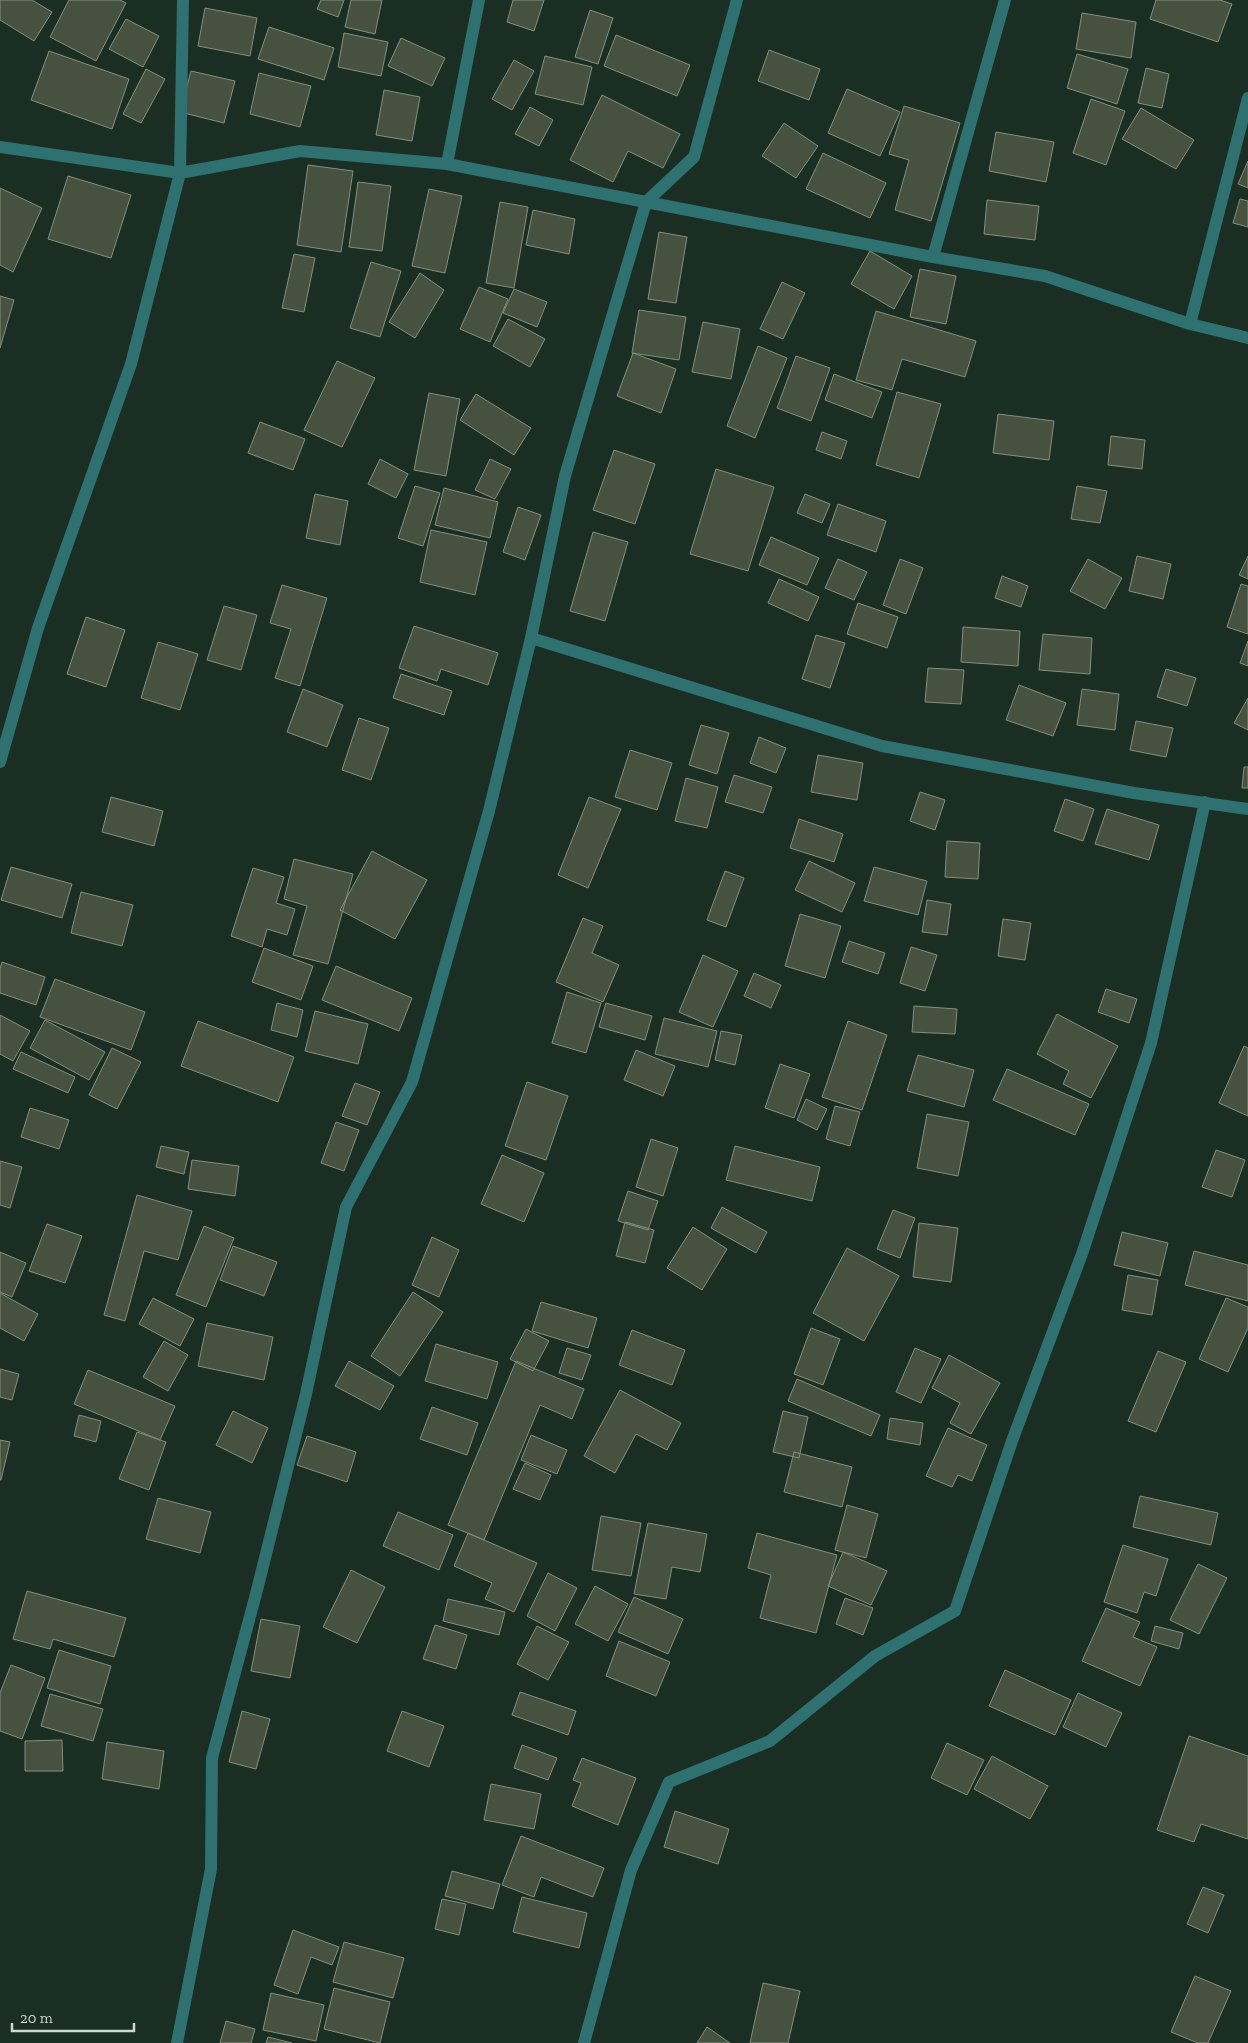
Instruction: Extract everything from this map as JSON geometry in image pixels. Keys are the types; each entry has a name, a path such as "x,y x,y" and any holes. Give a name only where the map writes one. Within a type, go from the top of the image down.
{"street":[{"path":"0,762 38,628 131,364 180,173 183,0"},
{"path":"447,164 480,0"},
{"path":"177,2043 211,1869 212,1758 256,1594 306,1394 346,1207 412,1082 489,811 532,638 565,476 646,202 694,158 737,0"},
{"path":"933,257 1005,0"},
{"path":"1190,324 1248,98"},
{"path":"0,147 180,173 300,151 447,164 933,257 1045,276 1190,324 1248,338"},
{"path":"532,638 882,746 1134,793 1248,808"},
{"path":"584,2043 631,1870 669,1782 770,1741 875,1656 955,1611 1012,1441 1083,1252 1151,1043 1205,802"}],"building":[{"path":"0,0 32,0 52,12 34,41 0,20"},
{"path":"69,0 120,0 126,3 96,61 50,37"},
{"path":"321,0 344,0 338,17 317,9"},
{"path":"351,0 382,0 375,34 345,27"},
{"path":"513,0 544,0 534,31 507,22"},
{"path":"1156,0 1220,0 1232,4 1218,42 1150,19"},
{"path":"205,8 257,18 250,56 198,46"},
{"path":"590,10 613,18 598,64 575,57"},
{"path":"1082,13 1136,22 1131,58 1076,49"},
{"path":"126,19 159,36 143,67 109,49"},
{"path":"269,27 334,48 324,80 258,59"},
{"path":"344,33 388,42 381,76 338,67"},
{"path":"616,35 690,65 677,96 604,66"},
{"path":"401,38 445,58 432,86 388,66"},
{"path":"769,50 820,69 809,100 758,81"},
{"path":"49,51 129,79 112,129 31,100"},
{"path":"1077,54 1128,69 1117,104 1067,88"},
{"path":"545,56 592,67 583,105 535,94"},
{"path":"514,60 534,71 512,110 492,99"},
{"path":"1146,68 1169,74 1162,108 1138,103"},
{"path":"146,69 165,79 141,123 123,114"},
{"path":"191,71 235,81 224,123 180,112"},
{"path":"259,73 311,86 300,127 250,114"},
{"path":"847,89 900,112 880,156 828,133"},
{"path":"384,90 420,97 412,141 376,135"},
{"path":"602,95 680,134 663,168 628,151 613,182 570,160"},
{"path":"1091,99 1125,111 1106,165 1073,153"},
{"path":"904,106 960,123 931,221 895,210 909,160 889,154"},
{"path":"530,107 553,120 539,146 515,134"},
{"path":"1141,108 1194,140 1176,169 1122,139"},
{"path":"784,123 818,146 796,178 762,156"},
{"path":"996,132 1054,142 1046,182 989,171"},
{"path":"823,153 886,183 870,218 806,189"},
{"path":"1248,161 1248,188 1238,184"},
{"path":"308,165 353,171 341,252 297,245"},
{"path":"68,176 131,195 111,258 48,239"},
{"path":"358,182 391,186 382,251 349,247"},
{"path":"0,188 42,208 13,272 0,265"},
{"path":"429,189 462,196 445,273 412,266"},
{"path":"1240,199 1248,201 1248,227 1233,223"},
{"path":"987,200 1039,206 1035,240 984,234"},
{"path":"500,202 528,207 514,288 486,283"},
{"path":"533,210 575,219 569,254 526,245"},
{"path":"659,232 687,237 676,303 648,299"},
{"path":"870,251 912,276 894,309 851,284"},
{"path":"294,254 315,258 304,312 282,308"},
{"path":"371,262 401,271 380,337 350,328"},
{"path":"920,269 956,276 946,324 910,317"},
{"path":"420,273 444,290 415,338 389,322"},
{"path":"782,282 805,293 783,339 760,329"},
{"path":"479,287 508,299 490,342 460,329"},
{"path":"514,289 547,302 537,327 503,313"},
{"path":"0,296 14,300 0,348"},
{"path":"639,310 686,317 679,360 632,353"},
{"path":"876,311 976,341 965,377 902,359 892,390 856,380"},
{"path":"508,319 545,339 530,367 493,346"},
{"path":"703,322 740,329 731,379 692,372"},
{"path":"758,346 787,358 755,438 727,426"},
{"path":"633,353 676,369 661,413 617,396"},
{"path":"796,356 830,368 811,421 777,408"},
{"path":"337,361 375,378 342,447 304,430"},
{"path":"834,374 882,392 872,418 825,400"},
{"path":"897,392 941,404 919,478 876,465"},
{"path":"429,393 460,399 446,476 414,470"},
{"path":"476,394 531,428 514,455 460,420"},
{"path":"998,414 1054,421 1049,460 993,453"},
{"path":"260,422 305,439 293,470 248,453"},
{"path":"822,432 847,441 841,459 816,450"},
{"path":"1111,436 1145,440 1142,469 1108,465"},
{"path":"614,450 655,464 635,524 593,510"},
{"path":"380,459 408,474 396,498 368,484"},
{"path":"490,459 511,469 495,499 475,490"},
{"path":"716,469 774,487 748,571 690,554"},
{"path":"415,486 440,493 423,546 398,538"},
{"path":"1077,486 1107,491 1100,523 1071,519"},
{"path":"444,488 498,502 490,538 435,525"},
{"path":"315,494 348,501 340,545 306,538"},
{"path":"805,494 830,504 822,523 797,513"},
{"path":"838,504 886,521 876,552 827,535"},
{"path":"518,507 541,515 525,560 503,552"},
{"path":"431,530 487,542 475,595 420,582"},
{"path":"593,532 628,542 605,621 570,611"},
{"path":"771,537 819,558 807,585 759,565"},
{"path":"1137,556 1171,564 1163,599 1129,591"},
{"path":"1248,556 1248,579 1239,575"},
{"path":"838,559 867,572 854,600 825,588"},
{"path":"900,559 923,568 906,614 883,605"},
{"path":"1088,559 1122,578 1105,609 1070,591"},
{"path":"1002,576 1028,586 1021,607 995,598"},
{"path":"779,579 819,597 808,621 768,603"},
{"path":"1241,584 1248,586 1248,634 1227,627"},
{"path":"282,585 327,598 300,686 275,678 291,629 270,623"},
{"path":"858,603 898,617 887,648 847,634"},
{"path":"224,606 257,615 241,670 207,660"},
{"path":"86,617 125,630 106,687 67,674"},
{"path":"414,626 498,653 488,685 441,669 437,681 399,668"},
{"path":"963,627 1020,631 1018,666 961,662"},
{"path":"1043,634 1092,638 1090,674 1039,670"},
{"path":"816,635 845,643 830,688 802,679"},
{"path":"1248,641 1248,666 1240,663"},
{"path":"158,642 198,654 180,710 141,698"},
{"path":"928,668 964,670 961,704 925,702"},
{"path":"1166,669 1196,678 1187,706 1157,697"},
{"path":"401,674 452,691 444,715 393,698"},
{"path":"1019,685 1066,703 1053,736 1006,720"},
{"path":"303,689 343,705 327,747 287,732"},
{"path":"1082,689 1119,694 1115,730 1077,725"},
{"path":"1248,698 1248,730 1234,723"},
{"path":"359,718 389,728 371,780 342,770"},
{"path":"1136,721 1173,728 1166,757 1130,750"},
{"path":"701,725 729,733 717,774 689,765"},
{"path":"759,737 786,748 776,773 750,763"},
{"path":"630,750 672,763 657,810 615,797"},
{"path":"818,755 863,763 857,800 811,792"},
{"path":"1244,767 1248,767 1248,788 1242,788"},
{"path":"734,775 772,787 763,813 725,802"},
{"path":"686,778 718,787 707,828 675,821"},
{"path":"920,792 945,800 935,830 910,821"},
{"path":"111,797 163,811 154,846 102,832"},
{"path":"589,797 621,809 588,888 558,875"},
{"path":"1065,799 1094,809 1083,841 1054,831"},
{"path":"1107,809 1159,825 1149,860 1095,844"},
{"path":"799,819 843,834 834,862 790,848"},
{"path":"947,841 980,843 978,879 945,877"},
{"path":"372,851 427,880 395,939 340,910"},
{"path":"294,859 353,874 328,964 293,955 307,906 284,899"},
{"path":"809,861 855,883 842,912 795,890"},
{"path":"11,867 72,884 62,918 1,900"},
{"path":"874,867 927,881 918,915 864,901"},
{"path":"253,868 284,877 276,903 295,909 287,935 267,929 262,947 231,936"},
{"path":"725,871 744,878 726,927 707,920"},
{"path":"81,892 133,905 122,946 71,933"},
{"path":"927,900 951,904 947,935 922,932"},
{"path":"800,914 841,926 825,978 785,966"},
{"path":"583,918 603,926 592,953 619,965 603,1002 556,982"},
{"path":"1003,919 1031,923 1025,960 998,956"},
{"path":"849,941 885,953 878,974 842,962"},
{"path":"911,947 937,955 925,991 900,983"},
{"path":"264,948 313,966 301,1000 252,982"},
{"path":"703,955 738,971 713,1027 679,1012"},
{"path":"2,962 45,977 36,1005 0,993 0,969"},
{"path":"336,966 412,998 399,1031 322,1000"},
{"path":"754,973 781,985 771,1008 744,996"},
{"path":"55,979 145,1012 131,1050 40,1017"},
{"path":"1106,989 1137,999 1129,1023 1098,1012"},
{"path":"567,992 601,1003 586,1053 552,1043"},
{"path":"277,1003 303,1010 297,1037 271,1030"},
{"path":"606,1003 652,1016 645,1040 599,1027"},
{"path":"914,1006 957,1009 955,1034 912,1032"},
{"path":"315,1011 368,1024 358,1064 305,1051"},
{"path":"1057,1014 1118,1046 1091,1098 1063,1084 1069,1071 1037,1054"},
{"path":"0,1015 30,1031 13,1061 0,1054"},
{"path":"664,1018 717,1031 708,1067 655,1054"},
{"path":"45,1020 105,1052 89,1080 30,1048"},
{"path":"198,1021 294,1057 278,1102 181,1066"},
{"path":"848,1021 887,1035 862,1110 822,1097"},
{"path":"721,1031 742,1035 735,1065 715,1060"},
{"path":"1244,1046 1248,1048 1248,1116 1219,1103"},
{"path":"112,1048 141,1062 117,1109 89,1095"},
{"path":"636,1050 675,1066 663,1096 624,1080"},
{"path":"21,1052 75,1077 68,1093 13,1069"},
{"path":"918,1055 974,1070 964,1107 907,1091"},
{"path":"780,1064 810,1074 794,1118 765,1108"},
{"path":"1007,1069 1089,1104 1075,1135 993,1100"},
{"path":"527,1082 568,1096 546,1160 505,1146"},
{"path":"355,1083 380,1092 367,1125 342,1116"},
{"path":"806,1099 827,1109 817,1130 797,1120"},
{"path":"835,1106 860,1112 850,1146 826,1139"},
{"path":"30,1108 69,1120 59,1149 21,1137"},
{"path":"927,1114 969,1122 958,1176 917,1168"},
{"path":"336,1122 359,1130 344,1171 321,1163"},
{"path":"651,1139 678,1148 663,1196 636,1187"},
{"path":"161,1146 189,1152 184,1174 156,1167"},
{"path":"735,1146 820,1167 812,1201 726,1180"},
{"path":"1216,1150 1245,1160 1232,1197 1202,1187"},
{"path":"502,1155 544,1173 524,1222 481,1204"},
{"path":"192,1160 239,1166 235,1196 188,1189"},
{"path":"0,1161 22,1167 10,1208 0,1205"},
{"path":"628,1191 658,1201 648,1230 618,1221"},
{"path":"137,1195 192,1211 178,1260 144,1251 125,1321 104,1315"},
{"path":"722,1207 767,1232 756,1253 711,1228"},
{"path":"893,1210 915,1218 900,1258 877,1249"},
{"path":"625,1222 654,1230 645,1263 616,1256"},
{"path":"919,1223 958,1228 951,1282 913,1277"},
{"path":"47,1224 82,1236 65,1283 29,1271"},
{"path":"204,1226 234,1238 206,1307 176,1295"},
{"path":"693,1227 727,1249 702,1290 667,1268"},
{"path":"1122,1232 1168,1243 1160,1276 1114,1265"},
{"path":"432,1237 459,1250 439,1297 412,1285"},
{"path":"233,1246 277,1262 264,1296 220,1280"},
{"path":"847,1248 899,1276 864,1341 813,1313"},
{"path":"1194,1251 1248,1265 1248,1301 1185,1285"},
{"path":"0,1252 26,1263 12,1297 0,1292"},
{"path":"1128,1275 1158,1280 1152,1315 1122,1310"},
{"path":"413,1292 443,1312 400,1376 371,1356"},
{"path":"0,1293 38,1314 24,1341 0,1328"},
{"path":"153,1298 194,1319 180,1346 139,1324"},
{"path":"1226,1298 1248,1307 1248,1328 1228,1372 1199,1359"},
{"path":"541,1302 597,1318 588,1348 532,1331"},
{"path":"207,1323 273,1337 264,1380 198,1366"},
{"path":"811,1328 840,1339 823,1385 794,1374"},
{"path":"526,1329 549,1341 533,1371 510,1359"},
{"path":"632,1330 685,1350 672,1385 619,1365"},
{"path":"164,1341 188,1355 168,1391 143,1377"},
{"path":"436,1344 498,1362 487,1399 425,1381"},
{"path":"567,1348 591,1355 582,1380 559,1373"},
{"path":"915,1348 941,1359 921,1403 896,1392"},
{"path":"1158,1351 1186,1362 1156,1432 1128,1421"},
{"path":"949,1355 1000,1383 971,1434 950,1423 960,1403 932,1388"},
{"path":"349,1361 394,1386 380,1410 335,1386"},
{"path":"516,1361 584,1389 572,1419 540,1405 484,1540 448,1525"},
{"path":"0,1369 19,1374 12,1400 0,1397"},
{"path":"88,1370 175,1406 160,1440 74,1404"},
{"path":"797,1379 880,1415 871,1436 788,1401"},
{"path":"620,1390 681,1423 667,1450 636,1434 615,1473 584,1456"},
{"path":"432,1407 478,1423 467,1455 420,1439"},
{"path":"233,1411 268,1428 252,1463 216,1445"},
{"path":"783,1411 808,1417 799,1458 773,1452"},
{"path":"79,1415 101,1421 96,1442 74,1436"},
{"path":"890,1418 923,1423 920,1445 887,1439"},
{"path":"948,1428 987,1445 972,1481 958,1475 952,1487 926,1476"},
{"path":"137,1432 166,1442 149,1490 119,1479"},
{"path":"531,1435 567,1450 557,1474 521,1460"},
{"path":"307,1436 356,1452 347,1482 297,1465"},
{"path":"0,1440 10,1442 1,1480 0,1480"},
{"path":"794,1452 852,1467 842,1507 784,1492"},
{"path":"525,1463 551,1475 540,1500 513,1489"},
{"path":"1140,1496 1218,1513 1211,1545 1133,1527"},
{"path":"158,1498 211,1512 200,1553 146,1539"},
{"path":"847,1505 878,1514 866,1558 835,1550"},
{"path":"398,1512 453,1535 439,1570 383,1546"},
{"path":"601,1516 641,1523 631,1576 592,1570"},
{"path":"648,1523 707,1534 700,1572 672,1567 666,1599 634,1594"},
{"path":"468,1533 537,1563 514,1612 485,1599 492,1583 454,1566"},
{"path":"757,1533 837,1555 816,1633 760,1618 771,1575 748,1568"},
{"path":"1123,1545 1168,1559 1156,1596 1144,1592 1137,1613 1104,1602"},
{"path":"843,1552 887,1571 871,1605 828,1586"},
{"path":"1198,1564 1227,1578 1199,1634 1170,1620"},
{"path":"351,1570 385,1587 357,1643 323,1627"},
{"path":"548,1573 577,1588 555,1631 527,1616"},
{"path":"595,1586 628,1604 608,1641 575,1624"},
{"path":"27,1591 126,1618 114,1657 53,1639 50,1649 13,1639"},
{"path":"634,1597 683,1619 668,1654 618,1632"},
{"path":"845,1598 873,1608 863,1635 836,1624"},
{"path":"448,1599 505,1612 499,1635 443,1621"},
{"path":"1106,1608 1140,1622 1133,1637 1157,1647 1140,1686 1082,1661"},
{"path":"261,1619 300,1626 290,1678 251,1671"},
{"path":"435,1625 467,1635 456,1669 423,1659"},
{"path":"537,1626 569,1642 548,1680 517,1664"},
{"path":"1155,1626 1183,1633 1179,1649 1151,1641"},
{"path":"619,1641 670,1662 656,1696 606,1676"},
{"path":"59,1650 111,1666 100,1704 47,1688"},
{"path":"11,1665 45,1678 22,1739 0,1731 0,1693"},
{"path":"1005,1670 1071,1700 1055,1735 989,1706"},
{"path":"520,1692 576,1711 568,1735 512,1715"},
{"path":"1078,1693 1122,1713 1106,1747 1063,1727"},
{"path":"50,1694 103,1709 93,1741 41,1726"},
{"path":"242,1711 270,1719 256,1769 229,1762"},
{"path":"402,1711 444,1726 429,1767 387,1751"},
{"path":"1189,1736 1248,1756 1248,1839 1201,1824 1194,1842 1157,1830"},
{"path":"62,1740 63,1771 25,1771 25,1741"},
{"path":"107,1742 164,1751 159,1789 102,1779"},
{"path":"947,1743 984,1760 967,1795 931,1778"},
{"path":"522,1745 557,1758 548,1780 514,1768"},
{"path":"992,1756 1048,1786 1030,1819 974,1789"},
{"path":"582,1758 636,1778 618,1825 572,1806 581,1783 573,1780"},
{"path":"491,1784 541,1794 534,1829 484,1820"},
{"path":"675,1811 729,1829 718,1864 664,1847"},
{"path":"521,1836 604,1868 593,1897 541,1877 534,1897 502,1885"},
{"path":"452,1871 500,1884 493,1909 445,1896"},
{"path":"1203,1887 1224,1895 1208,1933 1187,1924"},
{"path":"522,1897 587,1913 579,1948 513,1932"},
{"path":"442,1899 466,1904 459,1935 435,1929"},
{"path":"293,1930 339,1947 332,1965 311,1957 298,1994 274,1985"},
{"path":"344,1942 404,1958 393,1998 333,1982"},
{"path":"1195,1976 1231,1991 1208,2043 1198,2043 1171,2032"},
{"path":"763,1983 800,1991 788,2043 750,2043"},
{"path":"334,1988 390,2002 380,2043 324,2029"},
{"path":"271,1993 324,2005 316,2041 263,2030"},
{"path":"226,2021 255,2029 251,2043 220,2043"},
{"path":"707,2027 730,2043 697,2043"},
{"path":"268,2037 292,2043 266,2043"}]}
